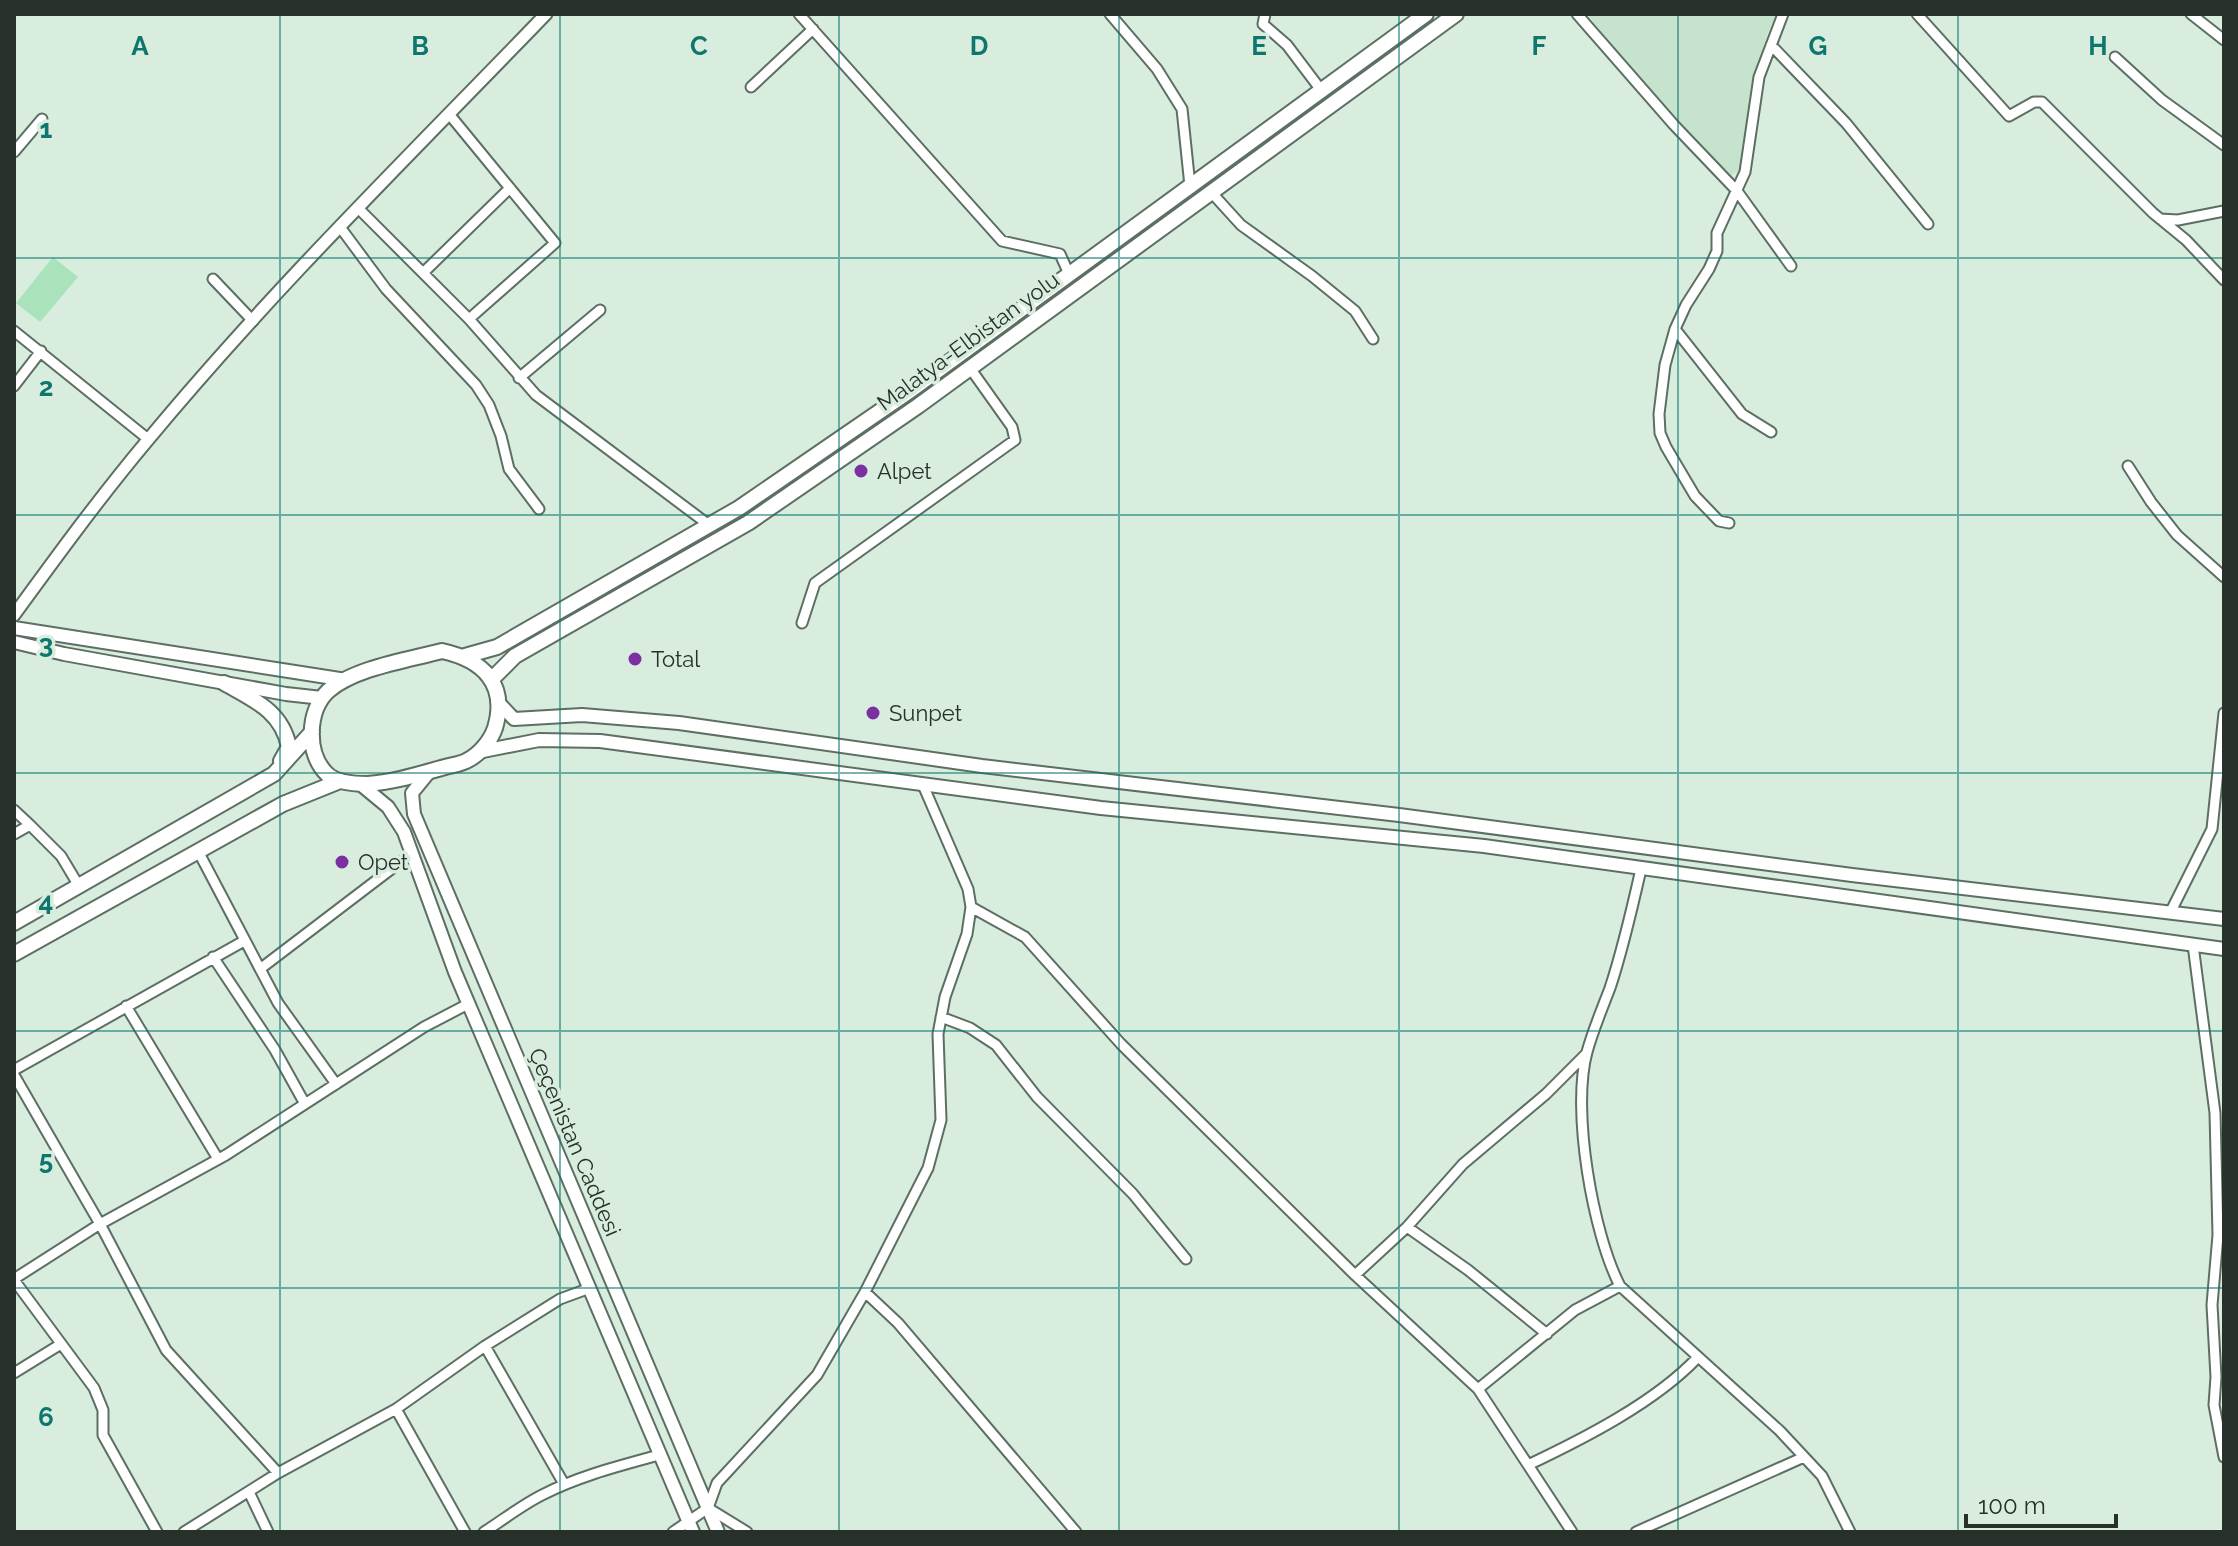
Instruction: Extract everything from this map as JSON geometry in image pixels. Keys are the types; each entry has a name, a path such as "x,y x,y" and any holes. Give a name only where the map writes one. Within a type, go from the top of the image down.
{"main road":[{"name":"Malatya-Elbistan yolu","path":"465,656 497,647 739,508 908,392 1426,14"},
{"name":"Malatya-Elbistan yolu","path":"491,680 515,656 748,523 970,368 1456,14"},
{"path":"14,628 346,680"},
{"path":"14,642 64,654 322,698"},
{"path":"442,651 465,656 491,680 499,697 492,738 468,760 398,780 359,783 340,781 328,775 319,763 311,719 328,691 346,680 442,651"},
{"path":"224,683 269,708 286,731 289,747 274,774"},
{"path":"499,703 514,719 582,715 679,723 997,768 1399,815 1852,875 2224,919"},
{"path":"14,923 274,774 312,732"},
{"path":"478,752 539,740 600,741 1101,808 1484,846 2224,949"},
{"name":"Çeçenistan Caddesi","path":"430,771 412,793 414,814 718,1532"},
{"path":"14,954 283,804 340,781"},
{"name":"Çeçenistan Caddesi","path":"359,783 388,807 404,832 468,1004 691,1527"}],"street":[{"path":"14,615 77,528 148,439 340,227 546,14"},
{"path":"799,14 1002,241 1060,254 1069,274"},
{"path":"1110,14 1157,69 1182,109 1190,186"},
{"path":"1265,14 1263,24 1287,45 1321,90"},
{"path":"1577,14 1674,125 1737,191 1791,266"},
{"path":"1729,523 1719,521 1695,496 1660,433 1659,414 1665,365 1675,329 1709,269 1717,251 1717,233 1745,172 1759,77 1783,14"},
{"path":"1917,14 2009,116 2034,102 2042,102 2224,280"},
{"path":"2191,14 2224,40"},
{"path":"751,87 813,29"},
{"path":"1771,45 1846,123 1928,224"},
{"path":"2115,57 2162,100 2224,145"},
{"path":"449,114 555,243 469,319"},
{"path":"14,152 42,119"},
{"path":"424,272 510,188"},
{"path":"1211,192 1241,225 1355,311 1373,339"},
{"path":"358,208 469,319 519,378 555,411 709,525"},
{"path":"2160,219 2178,220 2224,211"},
{"path":"340,227 386,289 476,385 489,405 509,469 539,509"},
{"path":"213,279 253,321"},
{"path":"519,378 600,310"},
{"path":"1675,329 1742,414 1771,432"},
{"path":"14,331 148,439"},
{"path":"14,386 41,351"},
{"path":"802,623 815,583 1015,440 1012,427 970,368"},
{"path":"2128,466 2177,535 2224,577"},
{"path":"2170,913 2212,829 2224,713"},
{"path":"673,1532 691,1527 708,1508 717,1483 817,1375 865,1292 928,1168 941,1120 938,1034 945,997 967,934 971,907 968,889 923,785"},
{"path":"14,810 61,856 79,886"},
{"path":"14,834 30,825"},
{"path":"198,851 278,1003 336,1084"},
{"path":"260,969 411,854"},
{"path":"1641,869 1622,948 1586,1054 1582,1120 1592,1195 1608,1262 1620,1286 1780,1431 1822,1476 1850,1532"},
{"path":"971,907 1025,937 1121,1044 1355,1275 1478,1389 1572,1532"},
{"path":"244,941 14,1072 17,1087 100,1224 166,1350 278,1473"},
{"path":"2193,945 2215,1113 2218,1235 2212,1305 2216,1377 2214,1405 2224,1457"},
{"path":"213,957 275,1050 305,1104"},
{"path":"157,1532 103,1435 101,1400 14,1280 100,1224 218,1159 424,1027 468,1004"},
{"path":"126,1006 218,1159"},
{"path":"941,1017 970,1028 996,1045 1037,1097 1133,1194 1186,1259"},
{"path":"1355,1275 1407,1227 1463,1164 1546,1094 1586,1054"},
{"path":"1407,1227 1468,1270 1547,1334"},
{"path":"1478,1389 1575,1310 1620,1286"},
{"path":"184,1532 278,1473 396,1409 485,1346 560,1299 590,1288"},
{"path":"865,1292 898,1323 1076,1532"},
{"path":"14,1373 61,1344"},
{"path":"485,1346 564,1484"},
{"path":"1528,1465 1573,1444 1659,1390 1684,1372 1698,1357"},
{"path":"396,1409 465,1532"},
{"path":"484,1532 538,1496 564,1484 659,1455"},
{"path":"1636,1532 1804,1457"},
{"path":"249,1492 268,1532"},
{"path":"708,1508 747,1532"}],"shaded area":[{"path":"1587,14 1776,14 1766,37 1749,98 1741,170 1729,176 1634,72"}],"green space":[{"path":"53,257 78,277 40,322 16,303"}],"place":[{"name":"Alpet","path":"861,471"},
{"name":"Total","path":"635,659"},
{"name":"Sunpet","path":"873,713"},
{"name":"Opet","path":"342,862"}]}
